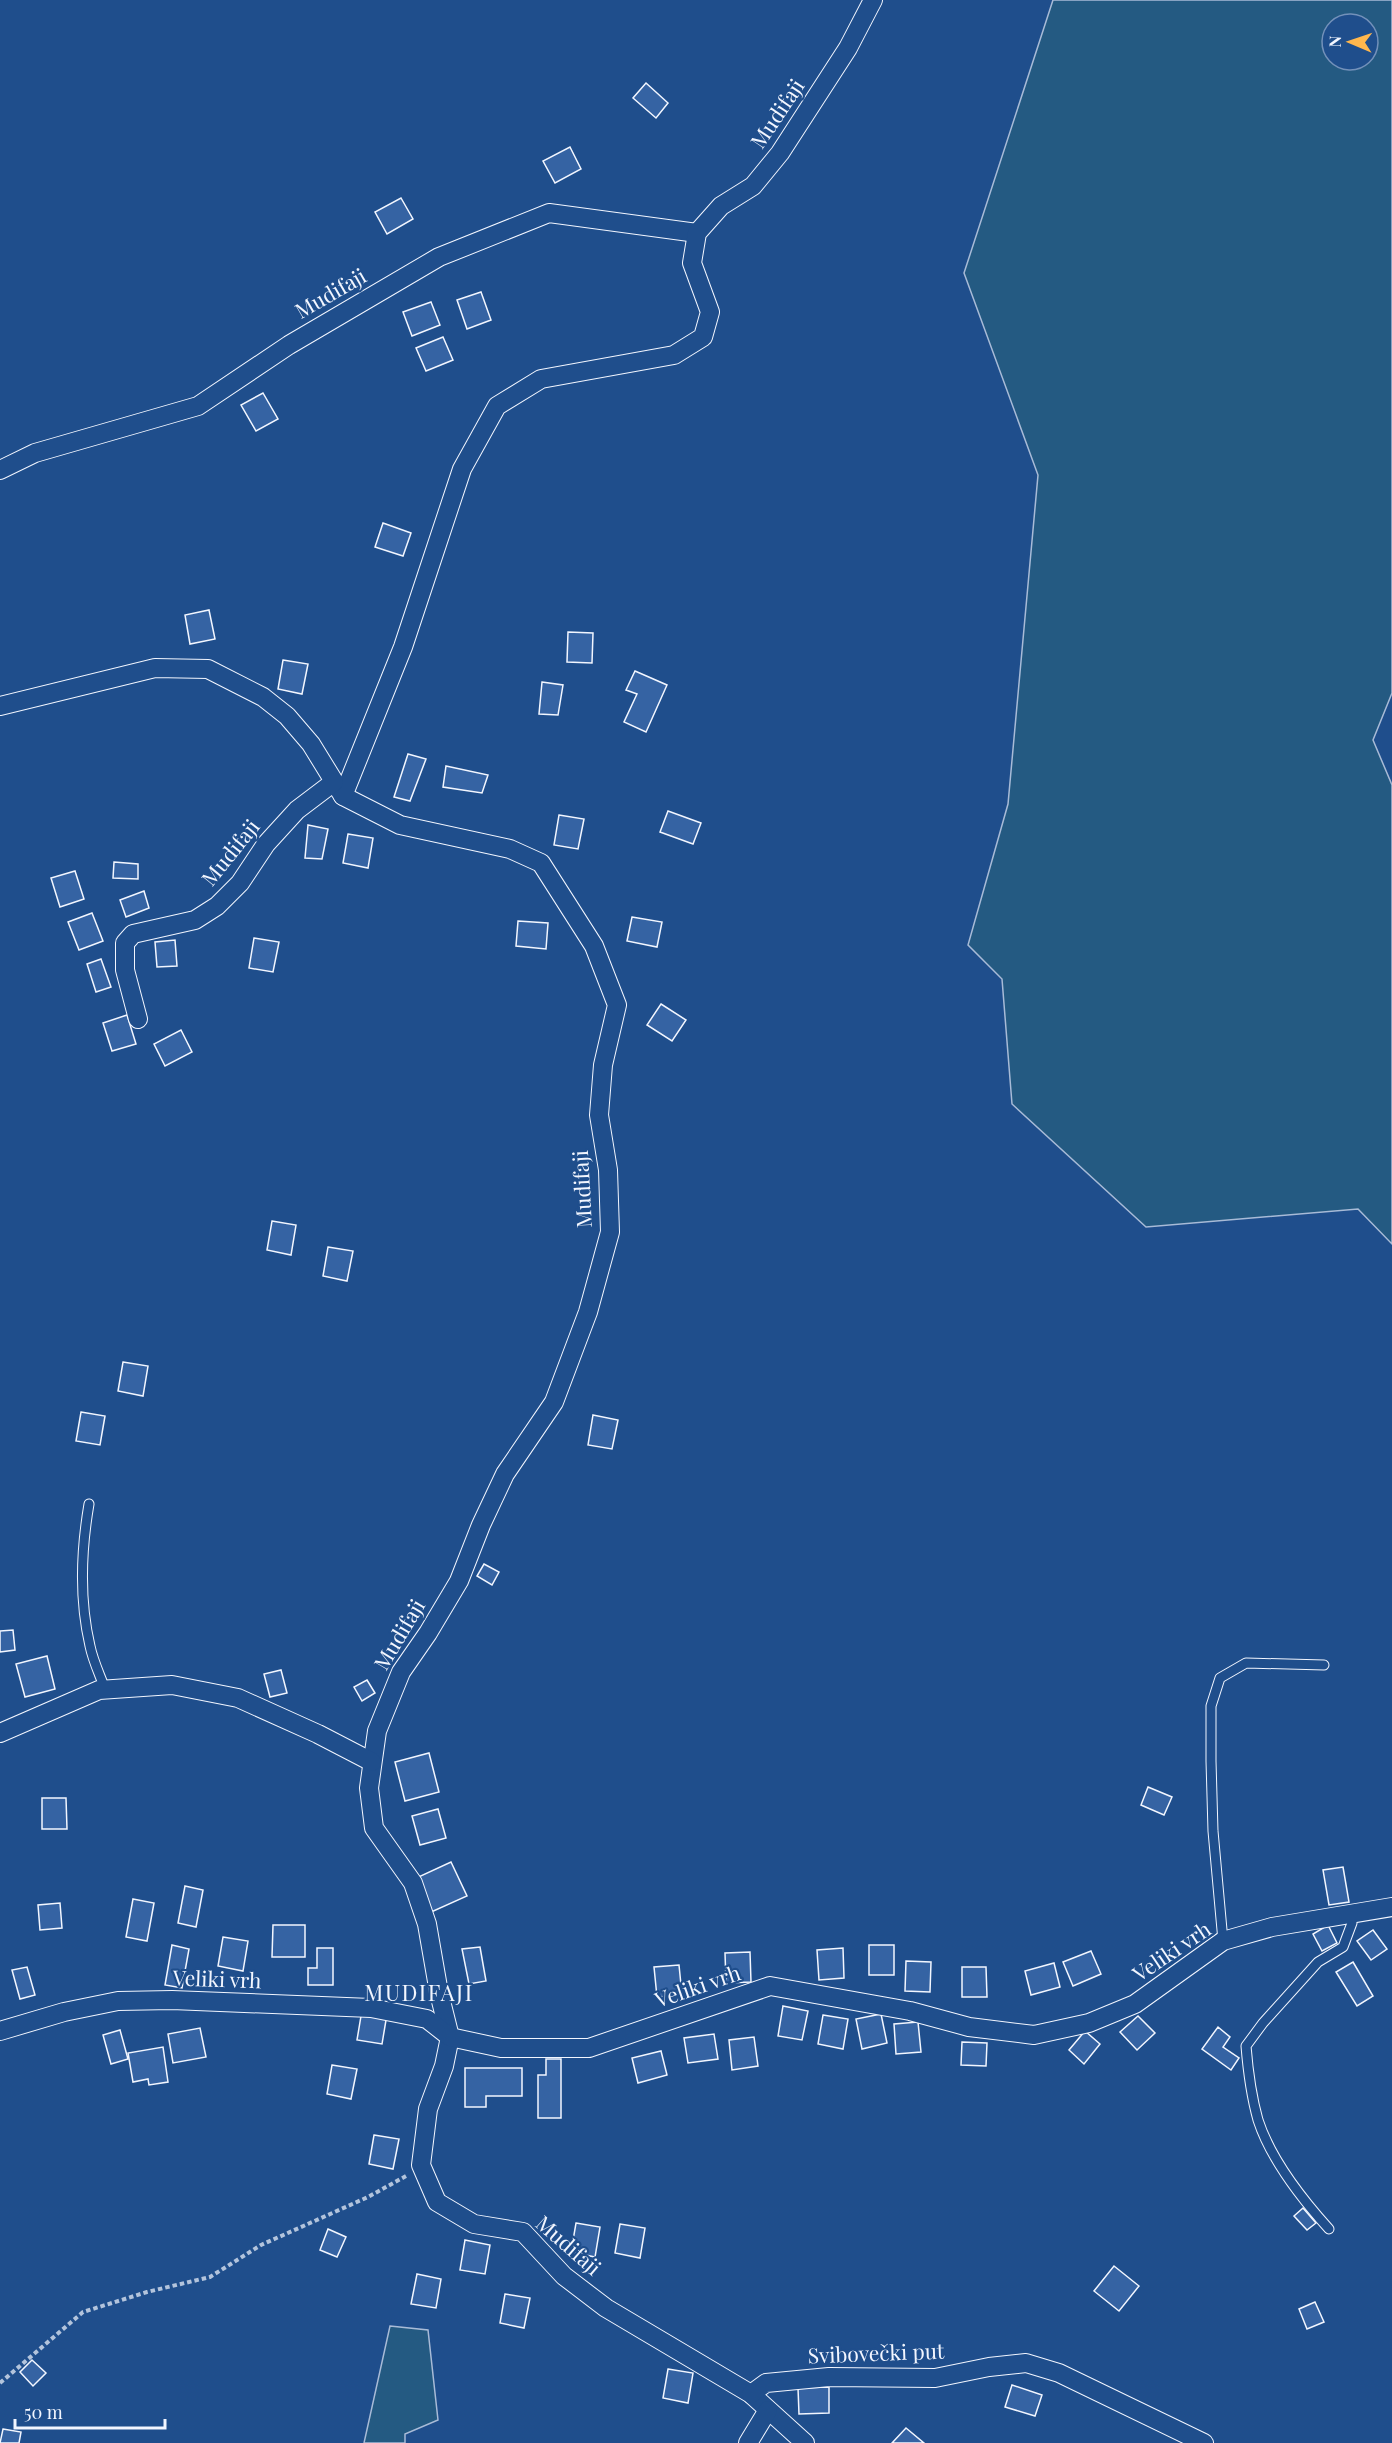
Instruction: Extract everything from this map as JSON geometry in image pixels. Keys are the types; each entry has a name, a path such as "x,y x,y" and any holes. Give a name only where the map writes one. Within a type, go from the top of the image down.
{"street":[{"name":"Mudifaji","path":"0,470 35,453 198,406 289,345 439,257 549,213 697,233 721,206 753,186 780,153 848,48 873,0"},
{"path":"339,789 403,647 462,469 497,406 541,379 674,355 703,338 710,312 692,263 697,233"},
{"path":"0,706 155,668 208,669 263,697 287,716 311,744 339,789"},
{"name":"Mudifaji","path":"138,1019 125,970 125,943 133,934 195,920 217,906 240,882 266,844 297,810 339,789 400,825 510,849 541,863 594,946 617,1005 603,1065 599,1115 608,1170 610,1232 588,1312 554,1402 506,1474 481,1525 459,1581 428,1633 401,1672 377,1731 372,1762 369,1788 374,1828 413,1883 427,1924 439,1993 450,2037 444,2066 428,2109 421,2165 437,2202 474,2224 524,2232 564,2276 606,2308 751,2394 805,2443"},
{"path":"0,1733 99,1690 172,1685 238,1698 318,1734 372,1762"},
{"name":"Veliki vrh","path":"0,2031 64,2012 118,2001 172,2000 370,2008 427,2019 450,2037 501,2048 589,2048 770,1986 910,2011 969,2027 1034,2035 1089,2023 1135,2004 1223,1941 1272,1927 1392,1907"},
{"name":"Svibovečki put","path":"751,2394 766,2383 829,2377 936,2378 989,2367 1026,2363 1059,2373 1204,2443"},
{"path":"748,2443 768,2410"}],"lane":[{"path":"89,1504 83,1543 83,1599 90,1647 105,1689"},
{"path":"1223,1941 1213,1831 1211,1739 1211,1706 1220,1678 1246,1663 1324,1665"},
{"path":"1329,2229 1308,2205 1284,2170 1259,2122 1249,2083 1246,2046 1263,2023 1318,1962 1342,1947 1352,1923 1351,1914"}],"path":[{"path":"0,2383 82,2312 147,2292 210,2277 261,2245 368,2197 421,2165"}],"shaded area":[{"path":"1053,0 1392,0 1392,693 1373,740 1392,785 1392,1244 1358,1209 1146,1227 1012,1104 1002,979 968,945 1008,804 1038,475 964,273"},
{"path":"390,2326 428,2330 438,2420 405,2434 405,2443 364,2443"}],"building":[{"path":"646,83 668,103 656,118 633,98"},
{"path":"570,147 581,169 555,183 543,161"},
{"path":"401,198 413,219 387,234 375,212"},
{"path":"481,292 491,320 467,329 457,300"},
{"path":"431,302 440,325 412,336 403,312"},
{"path":"443,337 453,360 426,371 416,348"},
{"path":"263,393 278,419 256,431 241,405"},
{"path":"383,523 411,533 403,556 375,547"},
{"path":"209,610 215,639 190,644 185,615"},
{"path":"568,632 593,633 592,663 567,662"},
{"path":"283,660 308,664 302,694 278,689"},
{"path":"635,671 667,685 646,732 624,722 637,694 626,690"},
{"path":"542,682 563,685 558,715 539,714"},
{"path":"408,754 426,759 410,801 394,797"},
{"path":"446,766 488,775 482,793 443,787"},
{"path":"668,811 701,823 693,844 660,832"},
{"path":"559,815 584,819 578,849 554,845"},
{"path":"308,825 328,829 322,859 305,858"},
{"path":"348,834 373,838 368,868 343,863"},
{"path":"114,862 138,864 138,879 113,878"},
{"path":"75,871 84,899 60,907 51,878"},
{"path":"144,891 149,908 126,917 120,900"},
{"path":"92,913 103,941 79,950 68,922"},
{"path":"632,917 662,922 657,947 627,941"},
{"path":"518,921 548,923 546,949 516,946"},
{"path":"254,938 279,942 273,972 249,968"},
{"path":"175,940 177,966 157,967 155,942"},
{"path":"101,959 111,987 96,992 87,964"},
{"path":"661,1004 686,1020 672,1041 647,1025"},
{"path":"127,1015 136,1044 112,1051 103,1023"},
{"path":"181,1030 192,1052 165,1066 154,1044"},
{"path":"272,1221 296,1225 291,1255 267,1250"},
{"path":"328,1247 353,1251 347,1281 323,1276"},
{"path":"123,1362 148,1366 143,1396 118,1391"},
{"path":"81,1412 105,1416 100,1445 76,1441"},
{"path":"593,1415 618,1420 612,1449 588,1445"},
{"path":"484,1564 499,1572 492,1585 477,1576"},
{"path":"13,1630 15,1650 0,1652 0,1631"},
{"path":"47,1656 55,1689 25,1697 16,1664"},
{"path":"281,1670 287,1693 270,1697 264,1674"},
{"path":"367,1680 375,1693 362,1701 354,1687"},
{"path":"429,1753 439,1792 405,1801 395,1762"},
{"path":"1148,1787 1172,1797 1164,1815 1141,1805"},
{"path":"42,1798 66,1798 67,1829 42,1829"},
{"path":"438,1809 446,1838 420,1845 412,1816"},
{"path":"451,1862 467,1896 429,1913 414,1879"},
{"path":"1343,1867 1349,1902 1329,1905 1323,1870"},
{"path":"185,1886 203,1890 196,1927 178,1923"},
{"path":"133,1899 154,1903 147,1941 126,1937"},
{"path":"60,1903 62,1928 40,1930 38,1905"},
{"path":"273,1925 305,1925 305,1957 272,1957"},
{"path":"1328,1925 1337,1943 1322,1951 1313,1934"},
{"path":"1373,1930 1387,1949 1371,1960 1357,1941"},
{"path":"223,1937 248,1941 243,1971 218,1966"},
{"path":"172,1945 189,1949 182,1988 165,1985"},
{"path":"869,1945 894,1945 894,1975 869,1975"},
{"path":"480,1947 486,1981 469,1984 462,1949"},
{"path":"317,1948 333,1948 333,1985 308,1985 308,1968 317,1968"},
{"path":"843,1948 844,1978 819,1980 817,1950"},
{"path":"1091,1951 1101,1974 1073,1986 1063,1962"},
{"path":"750,1952 751,1982 726,1983 725,1953"},
{"path":"906,1961 931,1962 930,1992 905,1991"},
{"path":"1353,1962 1373,1996 1357,2006 1336,1972"},
{"path":"1054,1963 1060,1987 1031,1995 1025,1971"},
{"path":"679,1965 682,1995 657,1997 654,1967"},
{"path":"27,1967 35,1995 20,1999 12,1970"},
{"path":"962,1967 986,1967 987,1997 962,1997"},
{"path":"783,2006 808,2011 802,2040 778,2036"},
{"path":"362,2010 387,2014 382,2044 357,2040"},
{"path":"881,2014 887,2043 862,2049 856,2019"},
{"path":"823,2015 848,2019 843,2049 818,2044"},
{"path":"1138,2016 1155,2033 1137,2050 1120,2032"},
{"path":"918,2022 921,2052 896,2054 894,2024"},
{"path":"1218,2027 1230,2037 1223,2047 1239,2058 1231,2070 1202,2049"},
{"path":"200,2028 206,2057 173,2063 168,2034"},
{"path":"120,2030 128,2059 111,2064 103,2035"},
{"path":"1085,2031 1100,2044 1084,2064 1069,2050"},
{"path":"714,2034 718,2059 688,2063 684,2038"},
{"path":"754,2037 758,2066 732,2070 729,2040"},
{"path":"962,2042 987,2043 986,2066 961,2065"},
{"path":"163,2047 168,2082 149,2085 148,2079 133,2082 128,2053"},
{"path":"661,2051 667,2075 638,2083 632,2058"},
{"path":"546,2059 561,2059 561,2118 538,2118 538,2075 546,2075"},
{"path":"332,2065 357,2069 351,2099 327,2094"},
{"path":"465,2068 522,2068 522,2096 486,2096 486,2107 465,2107"},
{"path":"374,2135 399,2139 393,2169 369,2164"},
{"path":"1303,2208 1316,2223 1307,2230 1294,2216"},
{"path":"576,2223 600,2227 595,2257 571,2252"},
{"path":"620,2224 645,2228 640,2258 615,2253"},
{"path":"328,2229 346,2237 337,2257 320,2250"},
{"path":"465,2240 490,2245 485,2274 460,2270"},
{"path":"1114,2266 1139,2286 1119,2311 1094,2291"},
{"path":"417,2274 441,2279 436,2308 411,2304"},
{"path":"505,2294 530,2298 524,2328 500,2323"},
{"path":"1315,2302 1324,2322 1307,2329 1299,2309"},
{"path":"32,2360 46,2373 33,2386 20,2372"},
{"path":"668,2369 693,2373 688,2403 663,2398"},
{"path":"1012,2385 1042,2395 1035,2416 1005,2407"},
{"path":"829,2387 829,2413 799,2414 798,2388"},
{"path":"906,2428 924,2443 892,2443"},
{"path":"3,2429 21,2432 19,2443 0,2443"}],"district":[{"name":"MUDIFAJI","path":"419,1993"}]}
